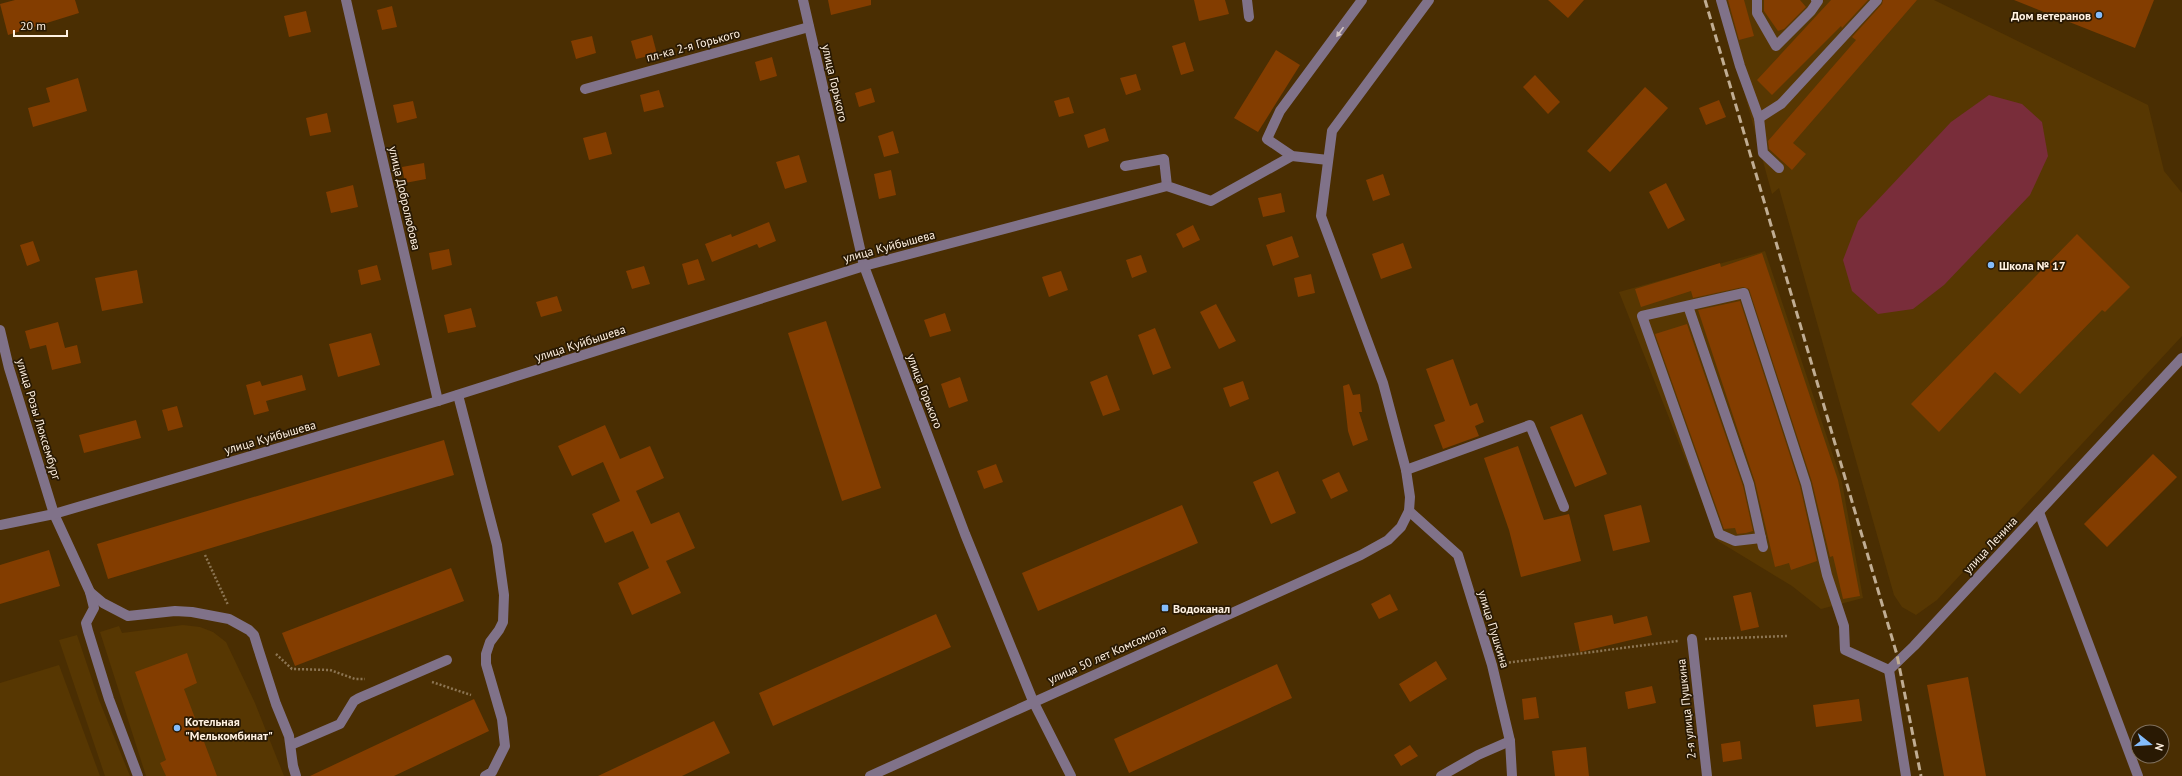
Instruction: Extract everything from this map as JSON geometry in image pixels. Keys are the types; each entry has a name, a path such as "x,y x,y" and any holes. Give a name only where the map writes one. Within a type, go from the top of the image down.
{"street":[{"name":"улица Добролюбова","path":"346,0 438,402"},
{"name":"улица Горького","path":"803,0 864,266 965,534 1033,701 1071,776"},
{"path":"1247,0 1249,17"},
{"path":"1328,160 1292,156 1267,139 1280,111 1362,0"},
{"path":"1408,511 1410,497 1406,470 1383,383 1321,216 1332,131 1430,0"},
{"path":"1721,0 1740,66 1759,118 1763,153 1779,168"},
{"path":"1757,0 1758,14 1776,46 1812,11 1816,0"},
{"path":"1759,118 1781,104 1877,0"},
{"name":"пл-ка 2-я Горького","path":"585,89 809,27"},
{"path":"1125,166 1164,159 1167,186 1211,201 1292,156"},
{"name":"улица Куйбышева","path":"0,525 54,514 438,402 864,266 1167,186"},
{"path":"1688,306 1749,484 1762,542 1735,542 1719,534 1642,316 1744,293 1806,484 1827,575 1844,626 1844,650 1889,670 1906,776"},
{"name":"улица Розы Люксембург","path":"0,330 9,368 54,514 90,592"},
{"name":"улица Ленина","path":"1889,670 2182,358"},
{"path":"458,395 496,545 504,595 503,622 490,642 486,654 486,664 502,719 505,746 492,772 485,776"},
{"path":"1406,470 1530,425 1564,507"},
{"name":"улица 50 лет Комсомола","path":"870,776 1033,701 1361,555 1388,540 1400,527 1408,511"},
{"name":"улица Пушкина","path":"1408,511 1458,555 1492,665 1510,742 1512,776"},
{"path":"2038,512 2138,776"},
{"path":"90,592 103,603 128,616 183,611 229,619 243,626 254,635 291,745 293,766 296,776"},
{"path":"90,592 94,608 86,623 88,631 109,699 138,776"},
{"name":"2-я улица Пушкина","path":"1692,639 1706,776"},
{"path":"291,745 340,724 354,701 359,698 447,660"},
{"path":"1441,776 1478,755 1510,742"}],"path":[{"path":"1492,665 1692,639 1787,636"}],"shaded area":[{"name":"Школа № 17","path":"1719,0 1934,0 2148,105 2164,171 2182,193 2182,336 1937,600 1916,615 1902,607 1894,595 1779,188 1772,194"},
{"path":"1989,95 2022,104 2042,122 2048,156 2030,195 1944,285 1913,309 1878,314 1852,291 1843,260 1858,221 1951,122"},
{"path":"1765,251 1842,482 1863,598 1821,609 1792,586 1718,541 1619,292"},
{"path":"183,625 200,627 213,632 226,642 255,703 284,776 146,776 100,632 119,626 122,633"},
{"path":"77,635 99,700 130,776 105,776 59,640"},
{"path":"59,665 100,776 0,776 0,683"}],"building":[{"path":"15,0 75,0 79,13 8,35 0,4"},
{"path":"828,0 871,0 871,5 831,15"},
{"path":"1194,0 1225,0 1229,14 1199,21"},
{"path":"1548,0 1584,0 1568,18"},
{"path":"1728,0 1744,0 1754,36 1739,40"},
{"path":"1764,0 1800,0 1806,7 1784,29 1778,31 1764,11"},
{"path":"1831,0 1868,0 1842,28 1841,26 1772,95 1757,80"},
{"path":"1883,0 1917,0 1793,143 1806,154 1792,170 1769,149 1768,141 1856,40 1852,37 1882,4"},
{"name":"Дом ветеранов","path":"2014,0 2154,0 2135,48"},
{"path":"392,6 397,27 382,30 377,10"},
{"path":"306,11 311,32 289,37 284,16"},
{"path":"652,35 657,54 636,59 631,41"},
{"path":"592,36 596,53 576,59 571,41"},
{"path":"1185,42 1194,71 1181,75 1172,46"},
{"path":"1276,50 1300,65 1258,132 1234,118"},
{"path":"772,57 777,76 760,81 755,62"},
{"path":"1136,74 1141,90 1126,95 1120,78"},
{"path":"1535,75 1560,102 1548,114 1523,87"},
{"path":"78,78 87,111 33,127 28,108 50,102 46,88"},
{"path":"1645,87 1668,108 1610,172 1587,151"},
{"path":"871,88 875,102 859,107 855,93"},
{"path":"659,90 664,107 644,112 640,95"},
{"path":"1069,97 1074,113 1059,117 1054,101"},
{"path":"1719,100 1726,117 1706,125 1699,108"},
{"path":"413,101 417,118 397,123 393,105"},
{"path":"327,113 331,132 310,136 306,118"},
{"path":"1105,128 1109,141 1088,148 1084,135"},
{"path":"893,131 899,153 884,157 878,136"},
{"path":"606,132 612,154 589,160 583,138"},
{"path":"799,155 807,182 785,189 776,162"},
{"path":"424,163 426,179 405,183 402,167"},
{"path":"891,170 896,195 879,199 874,174"},
{"path":"1383,174 1390,195 1373,201 1366,180"},
{"path":"1666,183 1685,220 1668,229 1649,192"},
{"path":"353,185 358,207 331,213 326,192"},
{"path":"1281,193 1285,212 1263,217 1258,198"},
{"path":"769,222 776,241 759,248 757,244 712,262 705,244 731,234 732,237"},
{"path":"1193,225 1200,240 1183,248 1176,234"},
{"path":"2077,234 2130,287 2105,312 2102,310 2020,394 1995,372 1939,432 1911,404"},
{"path":"1292,236 1299,257 1273,266 1266,245"},
{"path":"33,241 40,261 27,266 20,245"},
{"path":"1403,243 1412,268 1381,279 1372,254"},
{"path":"449,249 452,265 432,270 429,253"},
{"path":"1762,253 1838,480 1860,596 1843,599 1833,556 1830,557 1812,482 1749,289 1743,287 1693,298 1691,291 1641,307 1635,289 1720,263 1721,267"},
{"path":"1141,255 1147,272 1132,278 1126,260"},
{"path":"698,259 705,280 688,285 682,264"},
{"path":"377,265 381,280 361,285 358,270"},
{"path":"644,266 650,284 632,289 626,271"},
{"path":"137,270 143,303 102,311 95,278"},
{"path":"1061,271 1068,290 1049,297 1042,277"},
{"path":"1311,274 1315,293 1298,297 1294,278"},
{"path":"557,296 562,311 541,317 536,302"},
{"path":"1740,301 1800,486 1817,561 1791,570 1789,563 1775,567 1755,482 1698,310"},
{"path":"1216,304 1236,341 1219,349 1200,312"},
{"path":"471,308 476,327 448,333 444,315"},
{"path":"945,313 951,331 930,337 924,320"},
{"path":"826,321 881,488 842,501 788,333"},
{"path":"58,322 65,348 77,345 81,363 52,370 46,345 30,349 25,331"},
{"path":"1687,324 1743,486 1753,531 1737,534 1735,528 1724,529 1655,334"},
{"path":"1155,328 1171,368 1153,375 1138,335"},
{"path":"371,333 380,365 338,377 329,344"},
{"path":"1453,359 1470,406 1477,403 1484,422 1475,426 1479,436 1443,449 1434,425 1445,421 1426,369"},
{"path":"302,375 306,390 266,401 269,411 254,415 246,385 260,381 262,386"},
{"path":"1107,375 1120,410 1103,416 1090,382"},
{"path":"960,377 968,401 949,408 941,384"},
{"path":"1243,381 1249,399 1230,407 1223,388"},
{"path":"1349,384 1353,395 1360,394 1362,412 1359,412 1368,440 1353,446 1348,431 1343,386"},
{"path":"177,406 183,427 168,431 162,410"},
{"path":"1582,414 1607,474 1575,487 1550,427"},
{"path":"136,420 141,438 84,453 79,435"},
{"path":"605,425 620,459 650,446 664,478 636,491 651,524 679,512 695,548 666,561 681,593 632,615 618,583 649,568 633,531 605,543 592,514 620,501 603,462 572,476 558,446"},
{"path":"444,440 454,475 108,579 97,544"},
{"path":"1518,446 1544,520 1569,514 1581,561 1521,577 1509,530 1484,458"},
{"path":"2153,454 2177,477 2107,547 2084,524"},
{"path":"996,464 1003,482 984,489 977,471"},
{"path":"1278,471 1296,513 1271,524 1253,482"},
{"path":"1339,472 1348,491 1331,499 1322,480"},
{"path":"1182,505 1198,543 1038,611 1022,573"},
{"path":"1641,505 1650,542 1613,551 1604,515"},
{"path":"49,550 60,586 0,604 0,565"},
{"path":"451,568 464,601 295,666 282,633"},
{"path":"1751,592 1759,627 1741,631 1733,596"},
{"path":"1390,594 1398,610 1379,619 1371,604"},
{"path":"936,614 951,647 773,726 759,693"},
{"path":"1612,615 1614,624 1647,616 1652,635 1580,652 1574,623"},
{"name":"Котельная \"Мелькомбинат\"","path":"187,653 197,683 184,689 217,776 166,776 160,763 166,760 135,672"},
{"path":"1436,661 1447,679 1410,702 1399,684"},
{"path":"1277,664 1292,698 1129,773 1114,739"},
{"path":"1968,677 1986,776 1944,776 1927,685"},
{"path":"1652,686 1656,703 1628,709 1625,692"},
{"path":"1536,697 1539,718 1524,720 1522,699"},
{"path":"474,699 489,731 394,776 310,776"},
{"path":"1859,699 1862,721 1816,727 1813,705"},
{"path":"714,721 730,753 682,776 598,776"},
{"path":"1740,741 1742,759 1723,762 1721,744"},
{"path":"1410,745 1418,756 1401,766 1394,755"},
{"path":"1586,747 1589,776 1555,776 1552,751"}],"railway":[{"path":"1705,0 1897,655 1921,776"}],"place":[{"name":"Дом ветеранов","path":"2099,15"},
{"name":"Школа № 17","path":"1991,265"},
{"name":"Водоканал","path":"1165,608"},
{"name":"Котельная \"Мелькомбинат\"","path":"177,728"}]}
